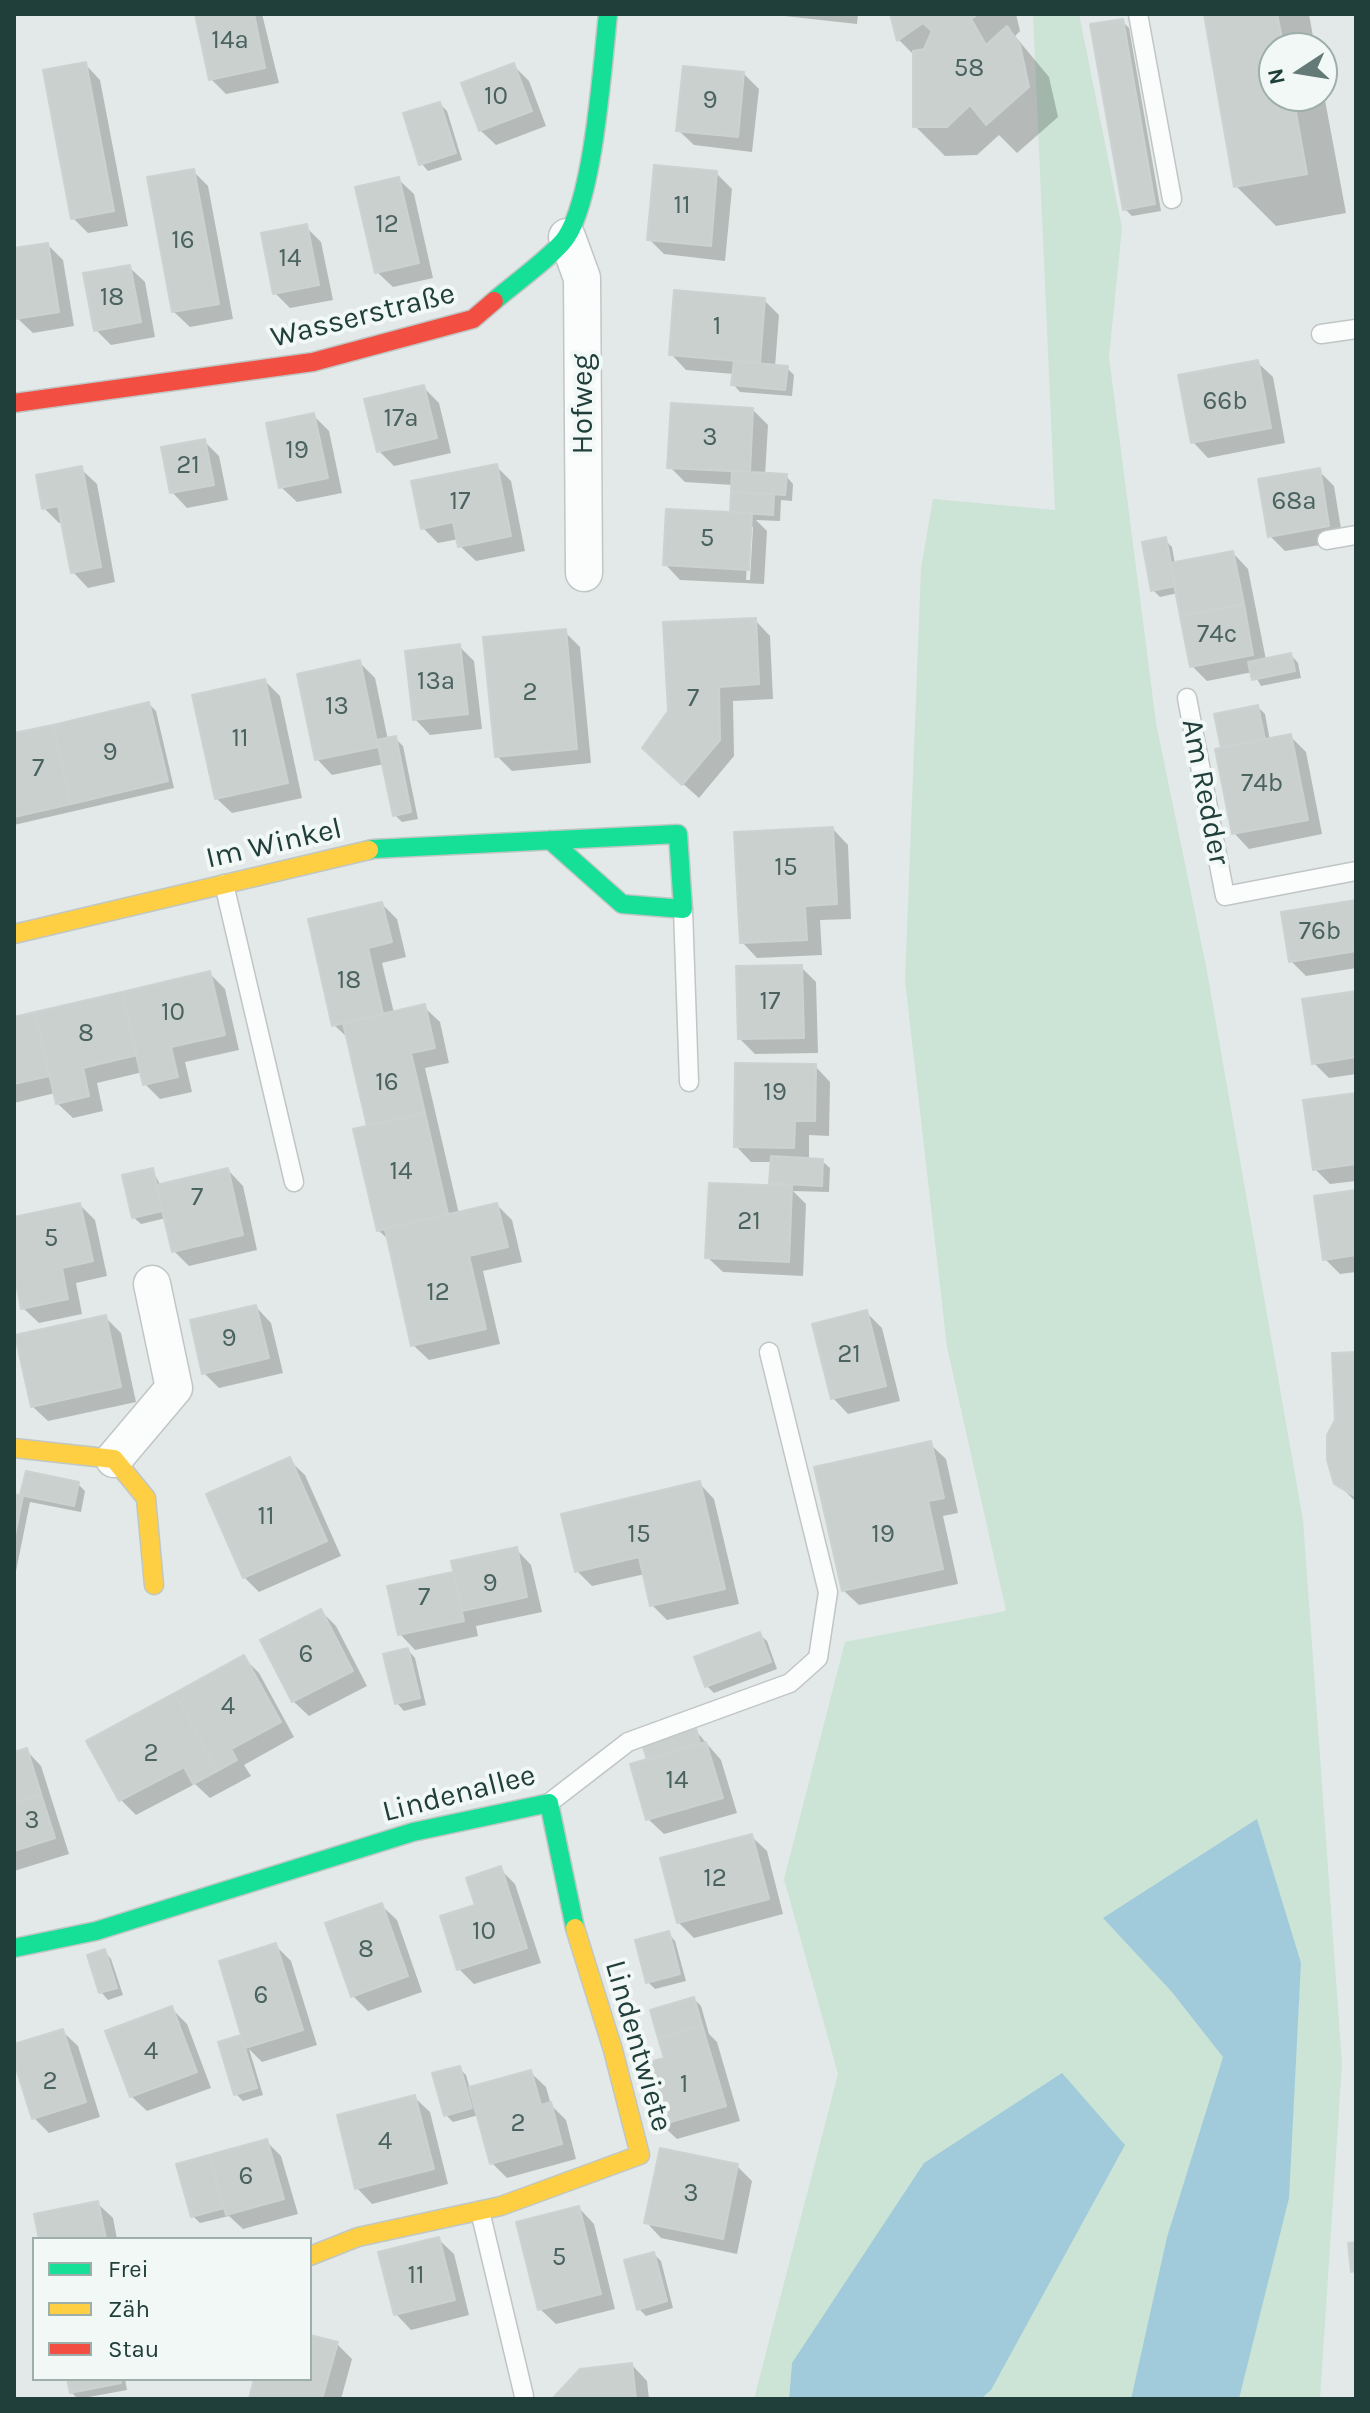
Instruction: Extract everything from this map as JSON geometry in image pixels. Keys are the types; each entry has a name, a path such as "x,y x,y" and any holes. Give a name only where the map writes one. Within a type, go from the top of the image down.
{"street":[{"path":"567,237 582,192 595,126 608,14"},
{"name":"Wasserstraße","path":"14,403 313,362 473,319 567,237"},
{"name":"Hofweg","path":"567,237 582,278 584,573"},
{"name":"Im Winkel","path":"14,934 373,849 678,834 683,909"},
{"path":"550,840 622,904 683,909"},
{"path":"114,1459 174,1388 152,1284"},
{"path":"14,1448 114,1459 146,1498 154,1585"},
{"name":"Lindenallee","path":"14,1948 96,1931 413,1832 549,1803"},
{"name":"Lindentwiete","path":"312,2255 358,2237 480,2211 640,2155 613,2050 571,1916 549,1803"}],"lane":[{"path":"1138,14 1172,199"},
{"path":"1321,334 1356,329"},
{"path":"1327,540 1356,535"},
{"name":"Am Redder","path":"1187,698 1225,896 1356,871"},
{"path":"224,884 294,1182"},
{"path":"683,909 689,1082"},
{"name":"Lindenallee","path":"549,1803 628,1742 790,1683 818,1658 828,1592 769,1352"},
{"path":"480,2211 524,2396"}],"green space":[{"path":"1033,14 1079,14 1122,228 1109,357 1156,723 1206,966 1303,1520 1342,2063 1320,2399 1239,2399 1288,2198 1301,1963 1171,1991 1224,2057 1167,2237 1131,2399 981,2399 991,2390 792,2363 789,2399 754,2399 838,2074 784,1879 845,1642 1006,1611 947,1347 905,981 921,568 933,499 1055,510"}],"water":[{"path":"1257,1819 1301,1963 1289,2198 1239,2399 1131,2399 1167,2237 1223,2057 1171,1991 1103,1918"},
{"path":"1062,2073 1125,2145 991,2390 981,2399 789,2399 792,2363 924,2163"}],"building":[{"path":"195,14 254,14 265,68 209,80"},
{"path":"890,14 978,14 971,19 986,45 1007,26 1020,45 1029,87 986,125 970,105 947,127 913,127 913,51 924,49 932,31 923,23 897,41"},
{"path":"1204,14 1277,14 1281,32 1258,32 1258,112 1296,112 1307,174 1234,187"},
{"path":"1123,19 1155,204 1123,210 1090,24"},
{"path":"86,62 114,211 71,219 43,70"},
{"path":"514,63 532,111 479,131 461,83"},
{"path":"683,66 744,72 738,137 676,131"},
{"path":"440,102 456,153 419,165 403,113"},
{"path":"654,165 717,171 711,246 647,240"},
{"path":"194,169 219,304 172,312 147,177"},
{"path":"399,177 419,263 375,273 355,187"},
{"path":"307,224 319,285 273,294 261,233"},
{"path":"48,243 59,312 15,319 14,248"},
{"path":"130,265 141,322 94,331 83,273"},
{"path":"674,290 765,298 760,363 669,355"},
{"path":"1258,360 1271,428 1191,443 1178,375"},
{"path":"734,361 788,366 785,390 731,385"},
{"path":"424,385 437,438 377,452 364,399"},
{"path":"671,403 753,408 750,472 667,468"},
{"path":"314,413 328,478 279,488 266,423"},
{"path":"205,439 214,485 170,493 161,447"},
{"path":"497,464 511,536 458,547 453,522 421,529 411,481"},
{"path":"82,466 101,567 71,573 58,506 42,509 36,475"},
{"path":"1320,468 1329,526 1268,537 1258,479"},
{"path":"732,471 787,474 785,495 731,492"},
{"path":"731,492 774,494 773,515 730,512"},
{"path":"666,509 752,513 749,570 663,565"},
{"path":"1166,537 1175,586 1151,591 1142,542"},
{"path":"1233,551 1244,604 1180,616 1170,563"},
{"path":"1244,604 1253,655 1190,667 1180,616"},
{"path":"756,618 759,684 719,687 720,740 682,785 642,748 668,711 663,622"},
{"path":"566,629 577,749 495,757 483,637"},
{"path":"460,644 468,714 413,720 405,651"},
{"path":"1291,653 1295,671 1252,680 1248,662"},
{"path":"360,660 378,747 315,760 297,674"},
{"path":"265,679 288,783 215,799 192,695"},
{"path":"149,702 168,781 71,804 53,725"},
{"path":"1258,705 1265,740 1221,748 1214,714"},
{"path":"53,725 71,804 14,817 14,733"},
{"path":"1291,734 1308,820 1232,834 1215,749"},
{"path":"396,736 411,812 393,816 377,740"},
{"path":"833,827 837,904 805,906 807,940 740,943 734,832"},
{"path":"1356,900 1356,951 1289,962 1281,912"},
{"path":"382,902 392,942 368,948 383,1014 332,1026 308,919"},
{"path":"802,965 804,1038 738,1039 736,966"},
{"path":"210,971 225,1035 171,1047 178,1077 143,1085 122,992"},
{"path":"1356,991 1356,1057 1312,1064 1302,999"},
{"path":"122,992 137,1055 83,1068 89,1096 56,1104 35,1012"},
{"path":"425,1004 435,1048 411,1053 425,1113 367,1126 343,1023"},
{"path":"35,1012 49,1076 14,1084 14,1017"},
{"path":"735,1063 816,1064 815,1121 795,1121 794,1148 734,1147"},
{"path":"1356,1093 1356,1164 1313,1170 1303,1100"},
{"path":"425,1113 448,1214 377,1231 353,1129"},
{"path":"771,1156 823,1159 822,1186 769,1183"},
{"path":"153,1168 162,1211 132,1218 122,1175"},
{"path":"228,1168 243,1235 172,1252 156,1185"},
{"path":"709,1183 792,1186 789,1262 705,1258"},
{"path":"1356,1190 1356,1255 1323,1260 1314,1196"},
{"path":"80,1203 93,1261 62,1268 68,1299 21,1309 14,1272 14,1217"},
{"path":"497,1203 508,1247 469,1256 486,1329 411,1346 385,1229"},
{"path":"256,1305 269,1358 202,1374 190,1320"},
{"path":"867,1310 886,1386 831,1399 812,1324"},
{"path":"106,1315 121,1387 31,1407 15,1335"},
{"path":"1356,1352 1356,1497 1334,1484 1327,1460 1327,1435 1335,1420 1332,1353"},
{"path":"931,1441 944,1498 928,1501 943,1569 842,1591 814,1467"},
{"path":"290,1457 327,1541 243,1578 206,1494"},
{"path":"26,1471 79,1482 74,1506 20,1495"},
{"path":"700,1481 725,1589 650,1606 639,1557 575,1572 561,1514"},
{"path":"14,1494 23,1496 14,1540"},
{"path":"517,1547 527,1597 462,1611 451,1561"},
{"path":"453,1572 464,1621 398,1635 387,1586"},
{"path":"321,1609 353,1671 292,1702 260,1640"},
{"path":"760,1632 771,1662 705,1687 694,1657"},
{"path":"408,1648 420,1698 395,1704 383,1654"},
{"path":"244,1655 281,1722 231,1749 237,1760 217,1771 175,1693"},
{"path":"175,1693 217,1771 193,1784 184,1767 119,1801 86,1741"},
{"path":"696,1728 700,1744 647,1760 642,1744"},
{"path":"706,1742 723,1798 646,1820 630,1764"},
{"path":"27,1748 41,1794 14,1803 14,1752"},
{"path":"41,1794 55,1838 14,1851 14,1803"},
{"path":"752,1834 769,1899 677,1923 660,1858"},
{"path":"501,1866 527,1948 457,1970 440,1916 475,1905 466,1878"},
{"path":"382,1903 408,1976 351,1997 325,1923"},
{"path":"669,1931 680,1974 646,1983 635,1940"},
{"path":"276,1943 303,2030 245,2048 219,1961"},
{"path":"105,1949 117,1988 99,1993 87,1955"},
{"path":"694,1997 702,2025 658,2038 650,2010"},
{"path":"172,2006 197,2072 130,2097 105,2031"},
{"path":"702,2025 726,2106 660,2125 642,2064 664,2058 658,2038"},
{"path":"63,2029 86,2102 32,2119 14,2062 14,2044"},
{"path":"241,2035 257,2088 234,2095 218,2042"},
{"path":"460,2066 472,2108 444,2116 432,2073"},
{"path":"531,2070 541,2105 551,2102 562,2144 490,2164 469,2087"},
{"path":"415,2095 434,2169 355,2189 337,2115"},
{"path":"267,2139 284,2199 226,2215 209,2155"},
{"path":"660,2148 738,2164 723,2239 644,2223"},
{"path":"209,2155 224,2208 191,2217 176,2164"},
{"path":"98,2201 106,2237 39,2237 34,2214"},
{"path":"579,2206 601,2294 538,2310 516,2222"},
{"path":"439,2237 455,2300 394,2315 378,2252"},
{"path":"1356,2242 1356,2271 1351,2272 1348,2243"},
{"path":"654,2252 667,2301 637,2310 624,2260"},
{"path":"312,2336 338,2342 322,2399 249,2399 254,2381 312,2381"},
{"path":"632,2363 636,2399 552,2399 580,2369"},
{"path":"67,2381 121,2383 70,2393"}],"traffic: fast":[{"path":"494,301 562,243 576,216 590,161 608,14"},
{"path":"369,850 373,849 678,834 683,909 622,904 550,840"},
{"path":"14,1948 96,1931 413,1832 549,1803 575,1928"}],"traffic: slow":[{"path":"14,934 369,850"},
{"path":"14,1448 114,1459 146,1498 154,1585"},
{"path":"312,2255 358,2237 501,2206 640,2155 613,2050 575,1928"}],"traffic: jam":[{"path":"14,403 313,362 473,319 494,301"}]}
